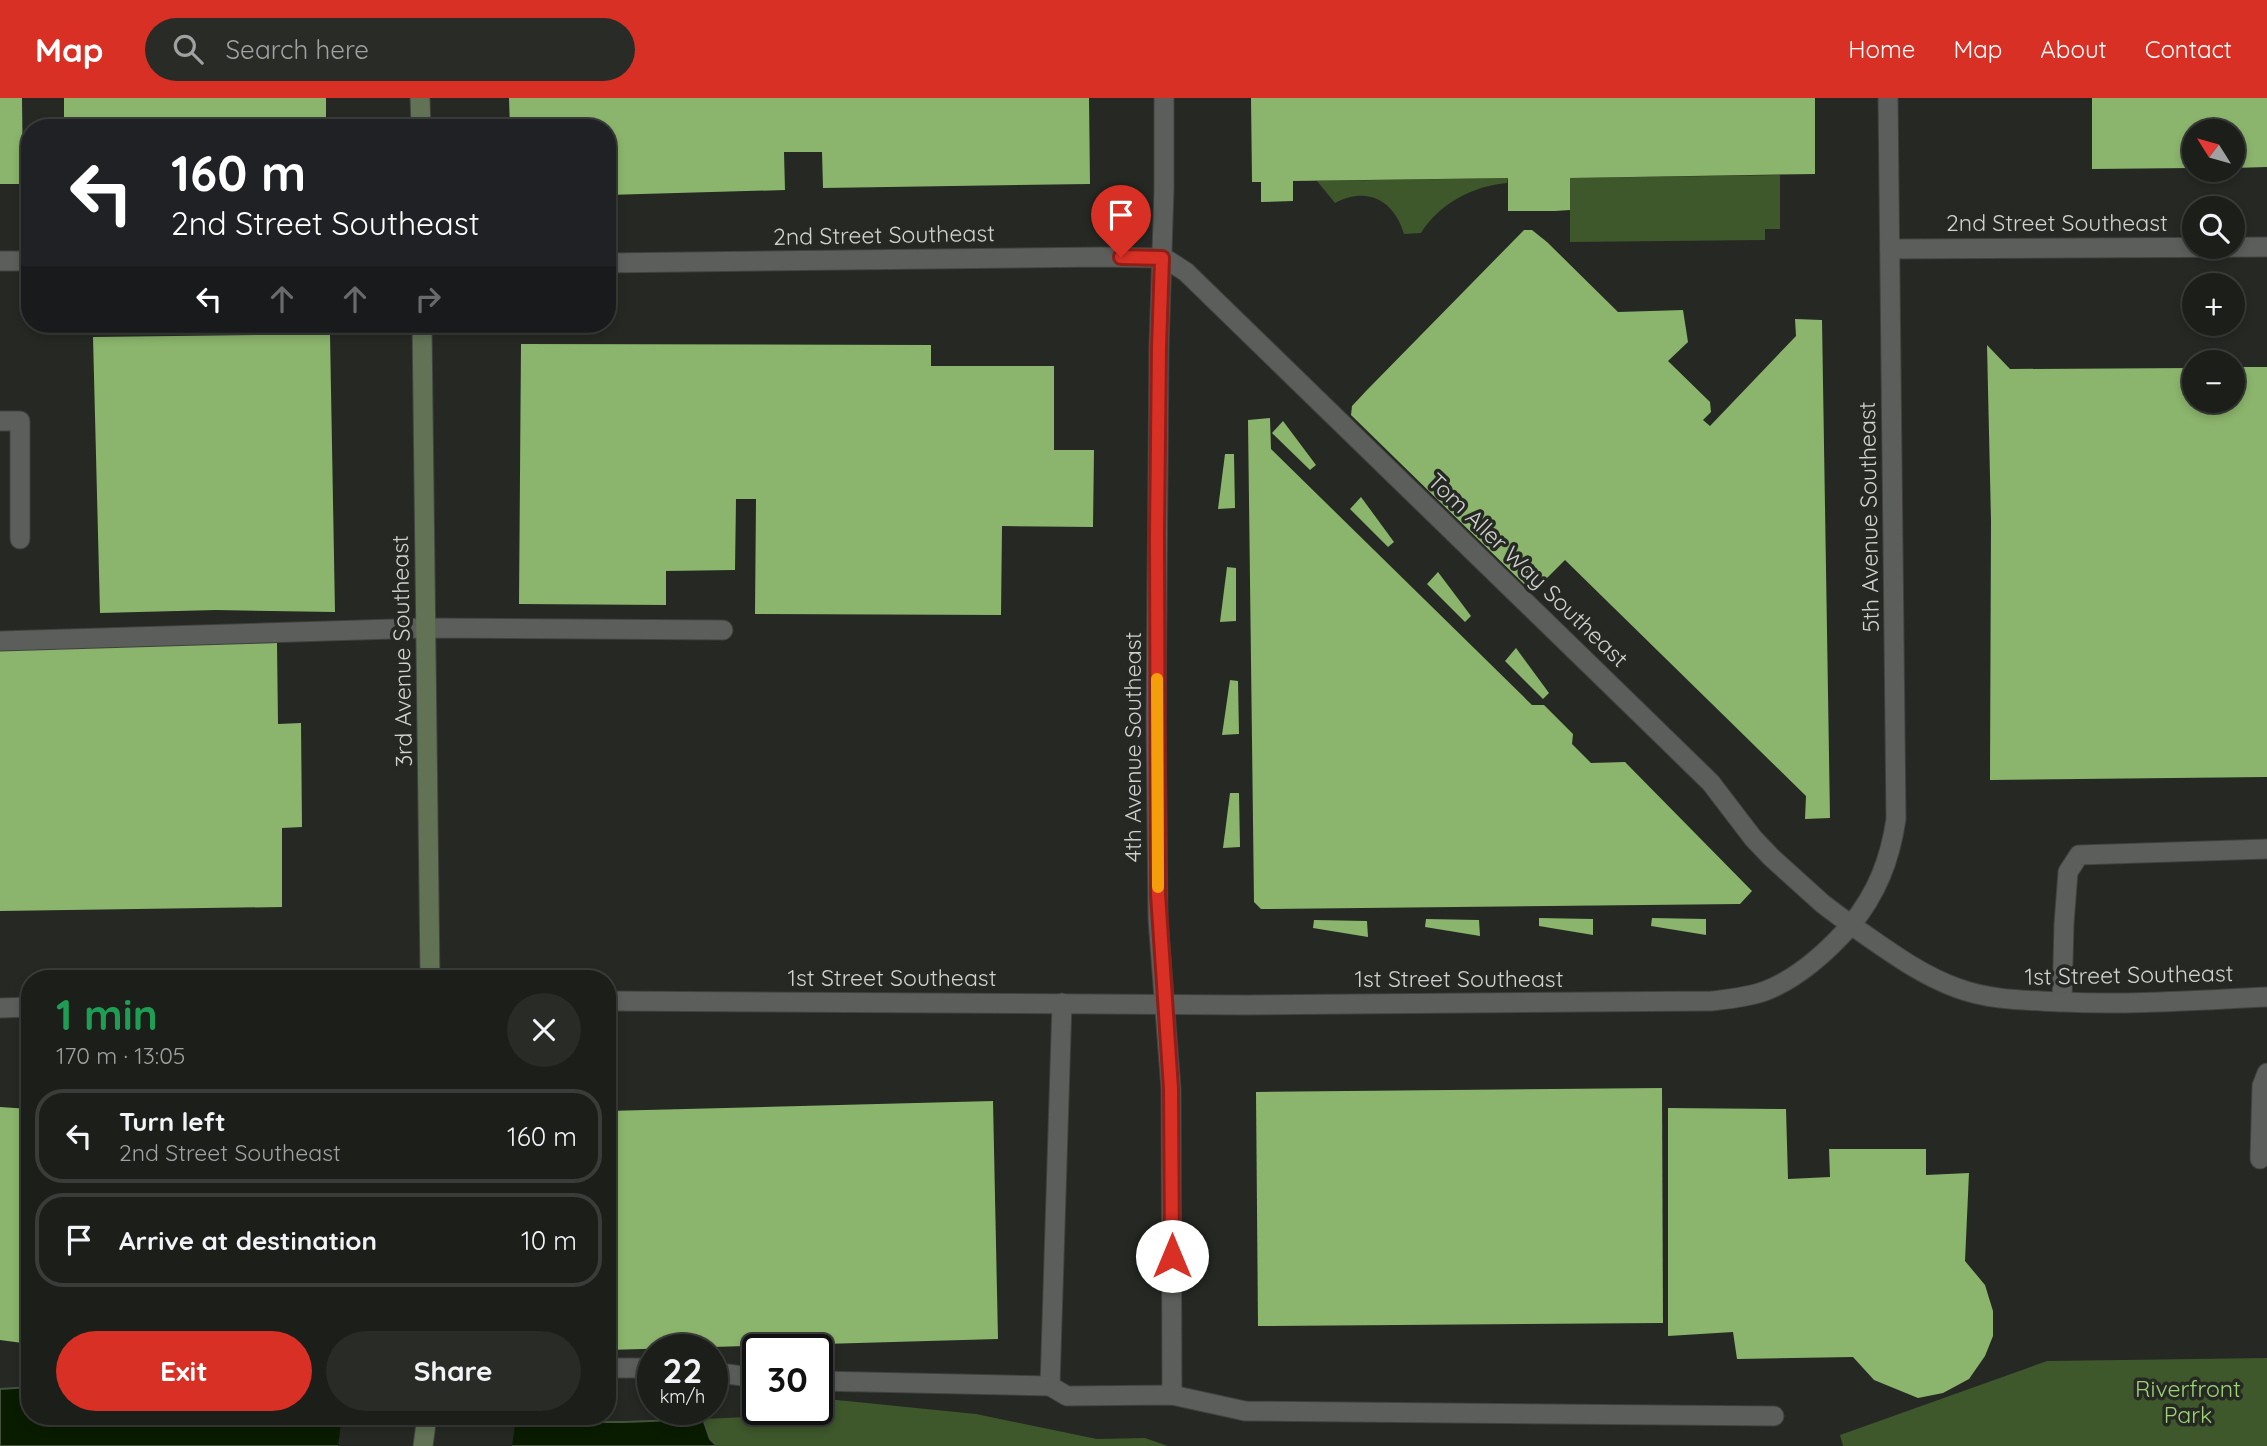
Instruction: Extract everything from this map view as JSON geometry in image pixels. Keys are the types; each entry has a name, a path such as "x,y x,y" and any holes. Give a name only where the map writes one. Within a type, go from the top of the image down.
{"main road":[{"path":"420,98 421,119"},
{"name":"3rd Avenue Southeast","path":"422,333 430,970"},
{"path":"423,1446 425,1425"}],"street":[{"name":"4th Avenue Southeast","path":"1164,98 1158,361 1156,722 1158,919 1171,1089 1172,1395"},
{"name":"5th Avenue Southeast","path":"1851,925 1876,890 1884,873 1896,819 1888,98"},
{"name":"2nd Street Southeast","path":"1890,249 2267,247"},
{"name":"2nd Street Southeast","path":"616,263 1162,258"},
{"name":"Tom Aller Way Southeast","path":"1162,258 1186,272 1711,783 1771,857 1851,925"},
{"path":"0,261 21,261"},
{"path":"0,421 20,421 20,539"},
{"path":"0,641 426,628 723,630"},
{"path":"2062,1002 2068,872 2080,855 2267,849"},
{"name":"1st Street Southeast","path":"616,1001 1166,1004 1712,1001 1763,992 1787,981 1826,952 1851,925 1920,971 1958,989 2000,999 2090,1004 2267,997"},
{"path":"1050,1386 1062,1003"},
{"path":"0,1008 21,1007"},
{"path":"2260,1159 2262,1086 2267,1073"},
{"path":"616,1368 637,1368"},
{"path":"833,1381 1050,1386 1067,1396 1172,1395 1245,1411 1774,1416"}],"green space":[{"path":"1780,175 1780,229 1765,229 1765,240 1570,242 1570,178"},
{"path":"1508,178 1507,183 1482,188 1458,198 1438,213 1421,233 1404,234 1394,212 1378,199 1358,196 1335,203 1317,181"},
{"name":"Riverfront Park","path":"2267,1358 2267,1446 1843,1446 1840,1435 2047,1361"},
{"path":"833,1400 976,1414 1097,1439 1145,1438 1168,1446 717,1446 710,1439 705,1425 728,1425 728,1418 742,1417 742,1425 833,1425"}],"shaded area":[{"path":"21,1388 21,1425 616,1425 616,1422 637,1422 637,1425 705,1425 710,1439 717,1446 0,1446 0,1389"}],"pier":[{"path":"341,1425 515,1425 512,1446 338,1446"}],"building":[{"path":"0,98 22,98 21,184 0,184"},
{"path":"64,98 326,98 326,119 64,119"},
{"path":"509,98 1089,98 1090,184 823,188 822,152 784,152 785,190 616,195 616,119 510,119"},
{"path":"1251,98 1815,98 1815,174 1570,178 1570,210 1555,211 1508,211 1508,178 1293,181 1293,201 1261,202 1261,182 1252,182"},
{"path":"2092,98 2267,98 2267,167 2245,168 2245,119 2182,119 2182,168 2092,169"},
{"path":"1524,230 1532,230 1547,242 1618,312 1683,310 1688,342 1668,361 1710,402 1711,412 1703,420 1710,426 1796,336 1795,319 1822,320 1830,818 1805,819 1806,796 1565,560 1537,588 1528,588 1351,415 1352,406"},
{"path":"330,334 335,612 216,610 100,613 93,337"},
{"path":"521,344 931,345 931,366 1054,366 1054,450 1094,450 1093,527 1002,526 1001,615 755,614 756,499 736,499 735,570 666,571 666,605 519,604"},
{"path":"1987,345 2010,369 2182,368 2182,413 2245,413 2245,367 2267,367 2267,777 1990,780 1991,521"},
{"path":"1270,418 1271,449 1532,705 1544,705 1573,734 1572,744 1591,763 1625,762 1752,891 1740,904 1261,909 1254,902 1248,420"},
{"path":"1283,421 1316,465 1310,470 1272,433"},
{"path":"1225,454 1234,454 1235,508 1218,509"},
{"path":"1361,497 1394,542 1388,547 1350,509"},
{"path":"1227,567 1236,568 1236,621 1220,622"},
{"path":"1438,572 1471,616 1465,622 1427,584"},
{"path":"277,643 278,724 301,723 302,827 282,828 282,907 0,911 0,647"},
{"path":"1516,648 1549,693 1543,699 1505,661"},
{"path":"1230,680 1238,681 1239,734 1222,735"},
{"path":"1230,793 1239,793 1240,847 1223,848"},
{"path":"1539,918 1593,919 1593,935 1539,926"},
{"path":"1652,918 1706,919 1706,935 1651,926"},
{"path":"1426,919 1479,920 1480,936 1425,927"},
{"path":"1314,920 1367,921 1368,937 1313,928"},
{"path":"1662,1088 1663,1323 1258,1326 1256,1092"},
{"path":"993,1101 998,1339 833,1344 833,1334 742,1334 742,1346 728,1347 728,1334 637,1334 637,1349 616,1350 616,1111"},
{"path":"0,1107 21,1108 21,1343 0,1340"},
{"path":"1668,1108 1786,1109 1788,1179 1830,1177 1829,1149 1926,1149 1926,1175 1969,1173 1965,1261 1985,1285 1993,1311 1993,1336 1985,1356 1969,1379 1943,1393 1918,1398 1874,1380 1853,1357 1737,1359 1733,1332 1668,1336"}],"slow traffic":[{"path":"1157,679 1158,887"}],"route":[{"path":"1121,257 1162,258 1156,722 1158,919 1171,1089 1172,1256"}]}
